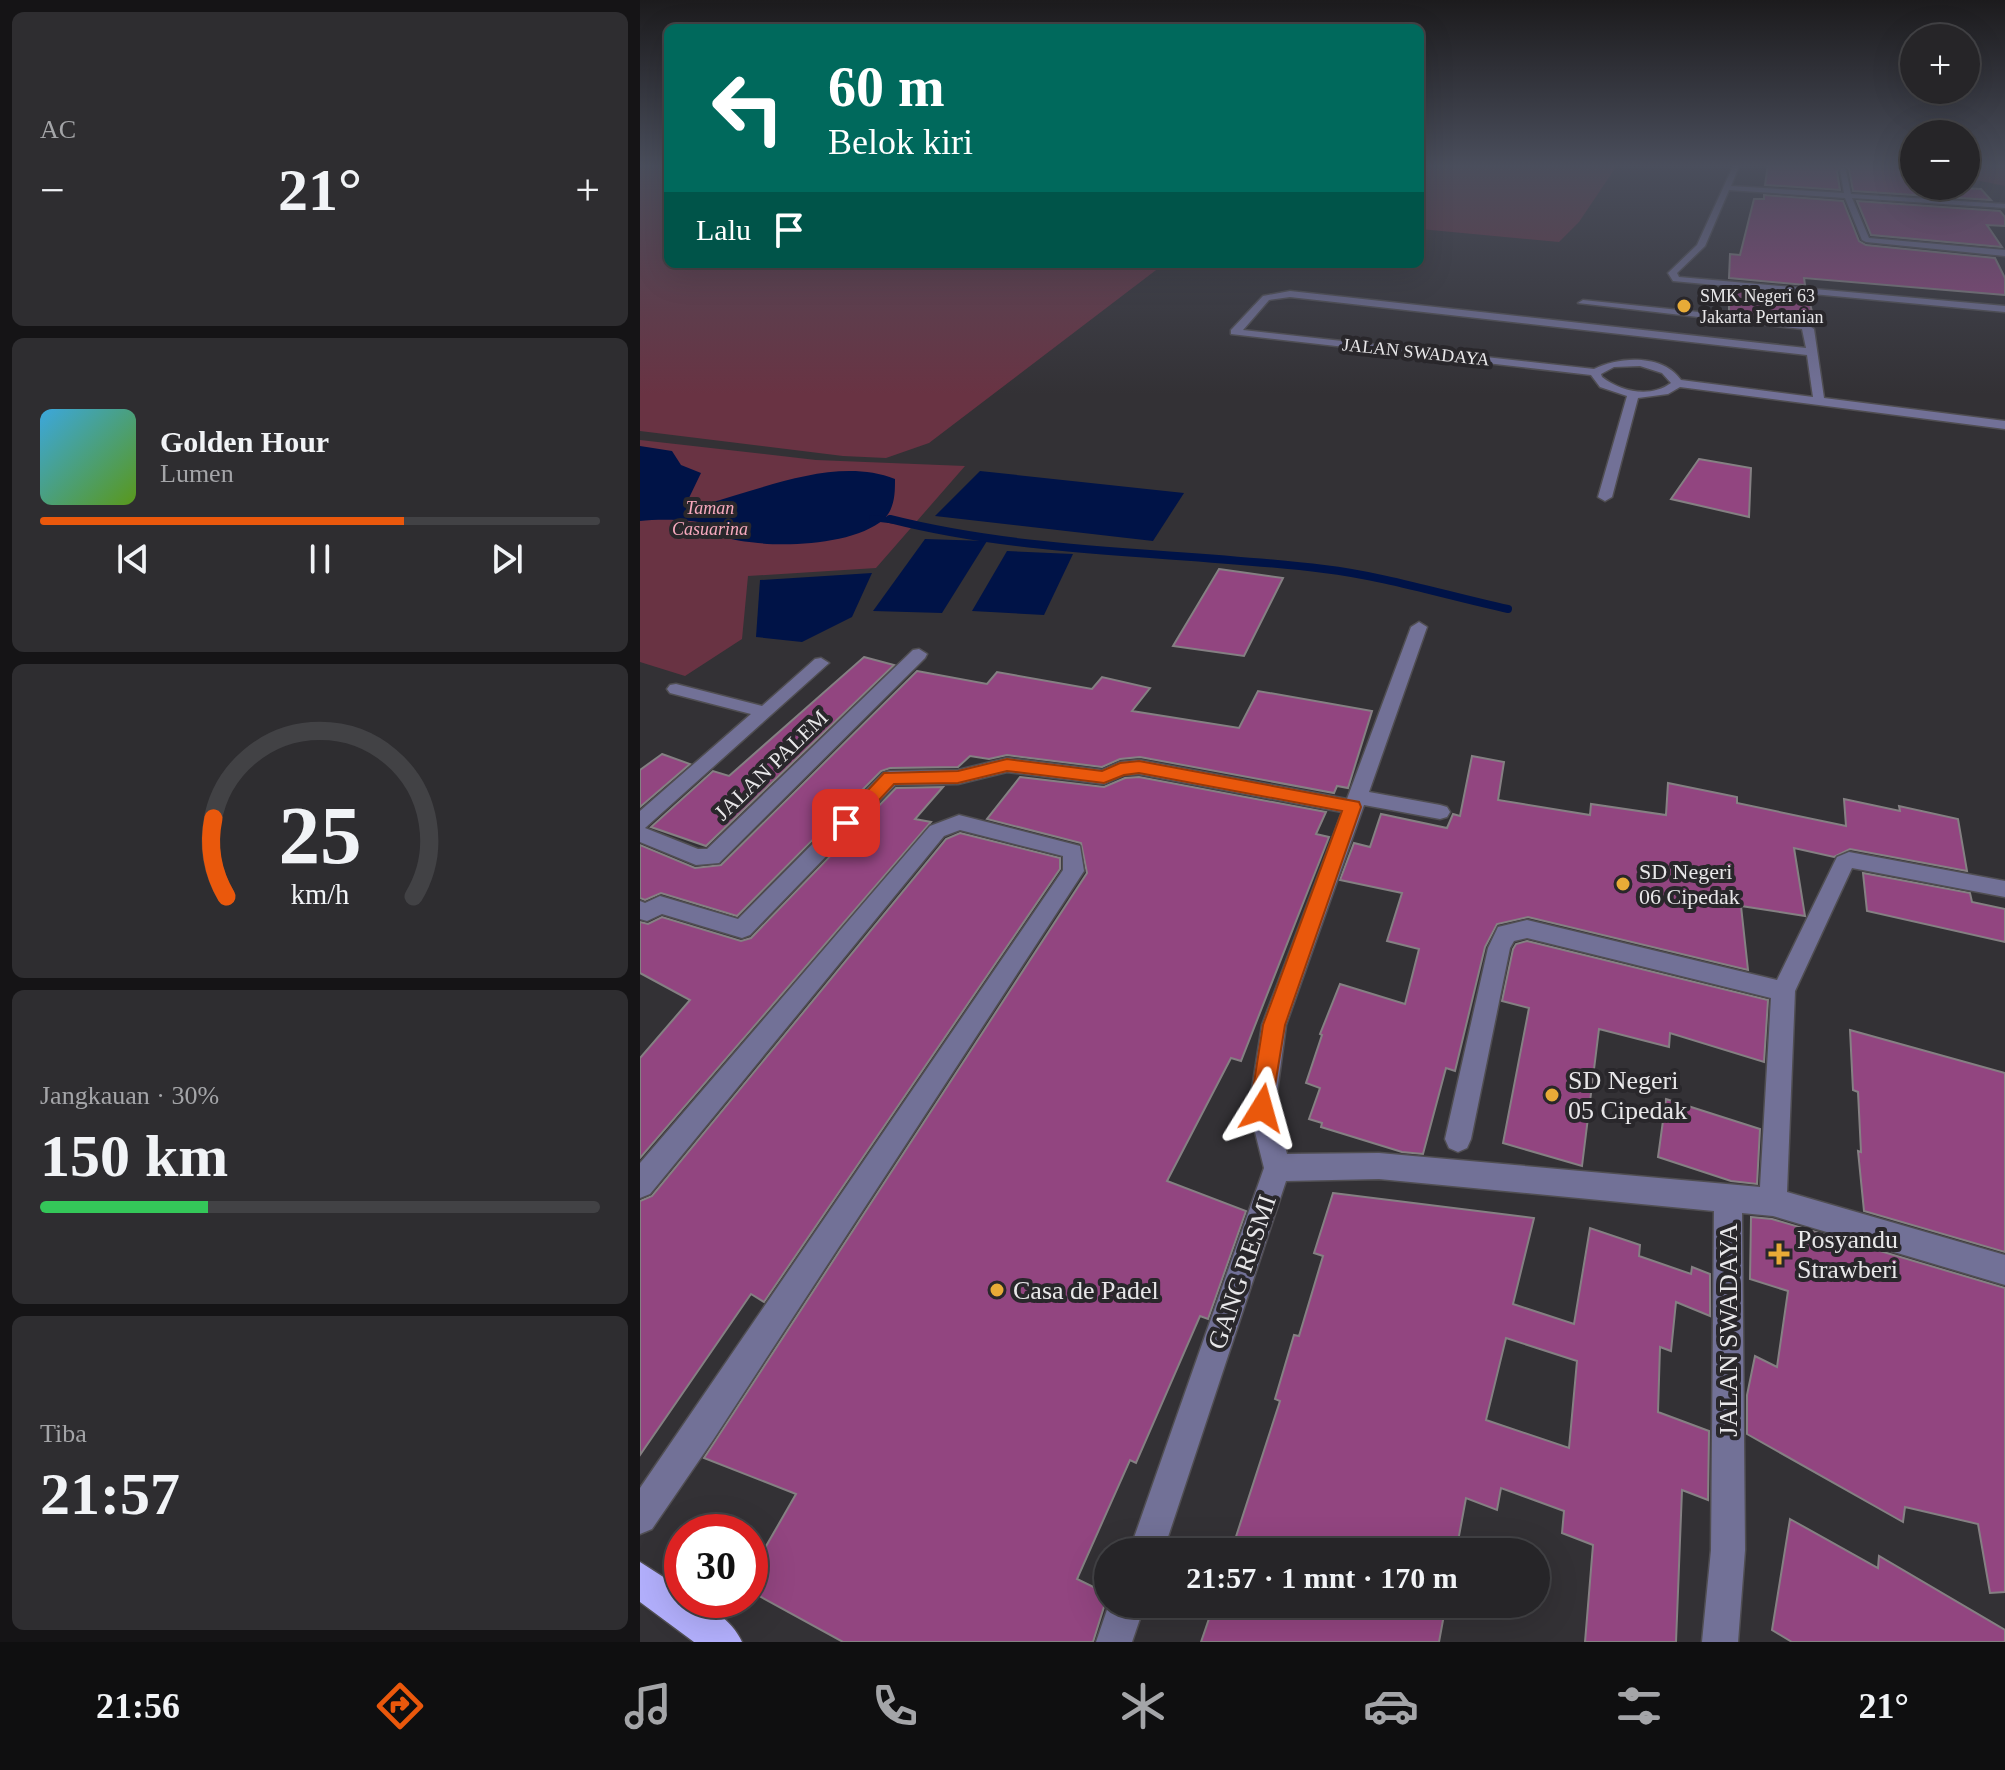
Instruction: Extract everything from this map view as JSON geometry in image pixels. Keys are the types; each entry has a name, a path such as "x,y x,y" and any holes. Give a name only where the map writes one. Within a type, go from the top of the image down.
{"main road":[{"path":"640,1580 720,1640"}],"street":[{"path":"1704,241 1672,273 1676,279 2005,309"},
{"path":"1873,241 2005,253"},
{"name":"JALAN SWADAYA","path":"1596,372 1235,332 1266,298 1280,294 1646,334"},
{"path":"1583,303 1805,326 1809,329 1819,402"},
{"path":"1640,363 1652,310"},
{"path":"1646,334 1812,352"},
{"path":"1677,383 1664,393 1633,394 1603,385 1596,378 1596,372 1612,364 1640,363 1667,371 1677,383 2005,425"},
{"path":"1605,497 1633,394"},
{"name":"GANG RESMI","path":"1151,1538 1277,1168 1262,1108 1274,1025 1419,627"},
{"name":"JALAN PALEM","path":"640,834 696,857 712,857 919,654"},
{"name":"JALAN PALEM","path":"640,822 821,663"},
{"path":"676,689 764,712"},
{"path":"640,910 647,912 660,905 742,929 890,778 958,777 1007,765 1104,777 1120,769 1139,767 1354,802 1440,812"},
{"path":"640,1184 937,831 959,822 1073,851 1073,871 640,1517"},
{"path":"1773,1202 1783,991 1844,863 1849,860 2005,889"},
{"path":"1458,1139 1499,948 1506,933 1527,929 1783,991"},
{"path":"1277,1168 1379,1166 1728,1198"},
{"name":"JALAN SWADAYA","path":"1720,1642 1728,1550 1728,1198 1773,1202 2005,1270"},
{"path":"1114,1642 1122,1618"}],"green space":[{"path":"640,241 664,241 664,268 1159,268 929,443 886,458 843,456 640,431"},
{"name":"Taman Casuarina","path":"640,440 816,460 965,466 876,568 748,576 742,639 685,676 640,662"}],"shaded area":[{"path":"640,446 672,451 681,465 701,473 688,500 705,504 800,477 849,471 895,479 894,500 888,515 872,527 824,542 754,543 722,536 707,524 692,521 640,521"},
{"path":"980,471 1184,493 1153,541 935,516"},
{"path":"925,539 987,541 942,613 873,611"},
{"path":"1007,551 1073,554 1044,615 972,611"},
{"path":"872,573 852,617 802,642 756,637 760,580"}],"building":[{"path":"1744,241 1859,241 1866,245 1995,258 2005,278 2005,295 1804,278 1805,285 1729,278 1730,254 1740,255"},
{"path":"1932,241 1998,241 2002,247"},
{"path":"1729,289 1808,297 1815,322 1729,312"},
{"path":"1699,459 1751,468 1749,517 1671,499"},
{"path":"1219,569 1283,578 1244,656 1173,646"},
{"path":"864,657 894,665 706,846 651,827 713,771 729,776"},
{"path":"917,671 987,684 997,672 1092,689 1102,677 1150,688 1132,711 1239,728 1258,691 1372,711 1348,788 1337,786 1334,793 1140,757 1120,759 1102,767 1007,755 989,759 970,756 958,767 890,768 881,771 737,916 661,893 645,900 640,898 640,845 695,868 721,865"},
{"path":"662,754 690,764 640,807 640,770"},
{"path":"1472,756 1504,762 1498,800 1590,815 1591,804 1666,815 1668,783 1737,797 1737,803 1846,826 1844,799 1900,811 1899,806 1958,819 1967,871 1850,849 1834,857 1794,848 1805,916 1741,906 1748,970 1528,917 1497,924 1485,947 1455,1071 1446,1068 1423,1154 1402,1152 1321,1127 1322,1123 1309,1119 1320,1088 1306,1083 1320,1034 1340,984 1405,1004 1419,949 1387,941 1402,893 1340,880 1354,843 1370,847 1381,814 1447,828 1453,814 1460,816"},
{"path":"1020,777 1104,787 1125,778 1139,777 1326,812 1316,834 1329,837 1241,1061 1231,1058 1167,1181 1246,1211 1208,1319 1200,1316 1136,1463 1130,1460 1077,1579 1094,1587 1094,1618 1100,1618 1093,1642 843,1642 768,1601 768,1543 796,1494 704,1458 1087,873 1081,843 987,819"},
{"path":"943,787 915,819 931,822 640,1158 640,1058 690,1000 640,973 640,922 648,924 662,917 741,941 751,938 896,788"},
{"path":"960,833 1060,858 1060,869 764,1302 751,1294 640,1455 640,1201 652,1196 946,839"},
{"path":"1863,873 1970,893 1972,902 2005,909 2005,942 1867,911"},
{"name":"SD Negeri 05 Cipedak","path":"1527,941 1768,1000 1764,1062 1670,1033 1669,1047 1599,1029 1582,1166 1503,1143 1529,1008 1502,1001 1513,949 1516,944"},
{"path":"1850,1030 2005,1073 2005,1252 1864,1211 1858,1151 1861,1152 1858,1092 1853,1090"},
{"path":"1666,1099 1760,1129 1757,1184 1731,1181 1658,1157"},
{"path":"1333,1193 1534,1218 1513,1304 1574,1324 1590,1228 1640,1245 1639,1256 1691,1274 1692,1267 1710,1274 1710,1316 1676,1302 1671,1351 1660,1347 1658,1412 1709,1431 1708,1500 1682,1490 1676,1642 1585,1642 1593,1545 1562,1533 1564,1511 1501,1488 1497,1510 1466,1498 1459,1538 1236,1538 1280,1401 1275,1399 1294,1335 1299,1336 1323,1256 1314,1253","holes":["1506,1338 1577,1361 1569,1448 1486,1420"]},
{"path":"1751,1217 1772,1219 2005,1288 2005,1592 1990,1593 1978,1524 1905,1507 1903,1522 1747,1434 1747,1395 1755,1356 1777,1367 1788,1291 1750,1279"},
{"path":"1790,1519 1878,1568 1879,1556 2005,1630 2005,1642 1792,1642 1772,1630"},
{"path":"1209,1618 1443,1618 1439,1642 1201,1642"}],"waterway":[{"path":"872,518 897,521"},
{"path":"890,519 943,531 1051,546 1347,572 1508,609"}],"place":[{"name":"SMK Negeri 63 Jakarta Pertanian","path":"1684,306"},
{"name":"SD Negeri 06 Cipedak","path":"1623,884"},
{"name":"SD Negeri 05 Cipedak","path":"1552,1095"},
{"name":"Posyandu Strawberi","path":"1779,1254"},
{"name":"Casa de Padel","path":"997,1290"}],"route":[{"path":"846,823 890,778 958,777 1007,765 1104,777 1120,769 1139,767 1352,807 1274,1025 1262,1108"}]}
